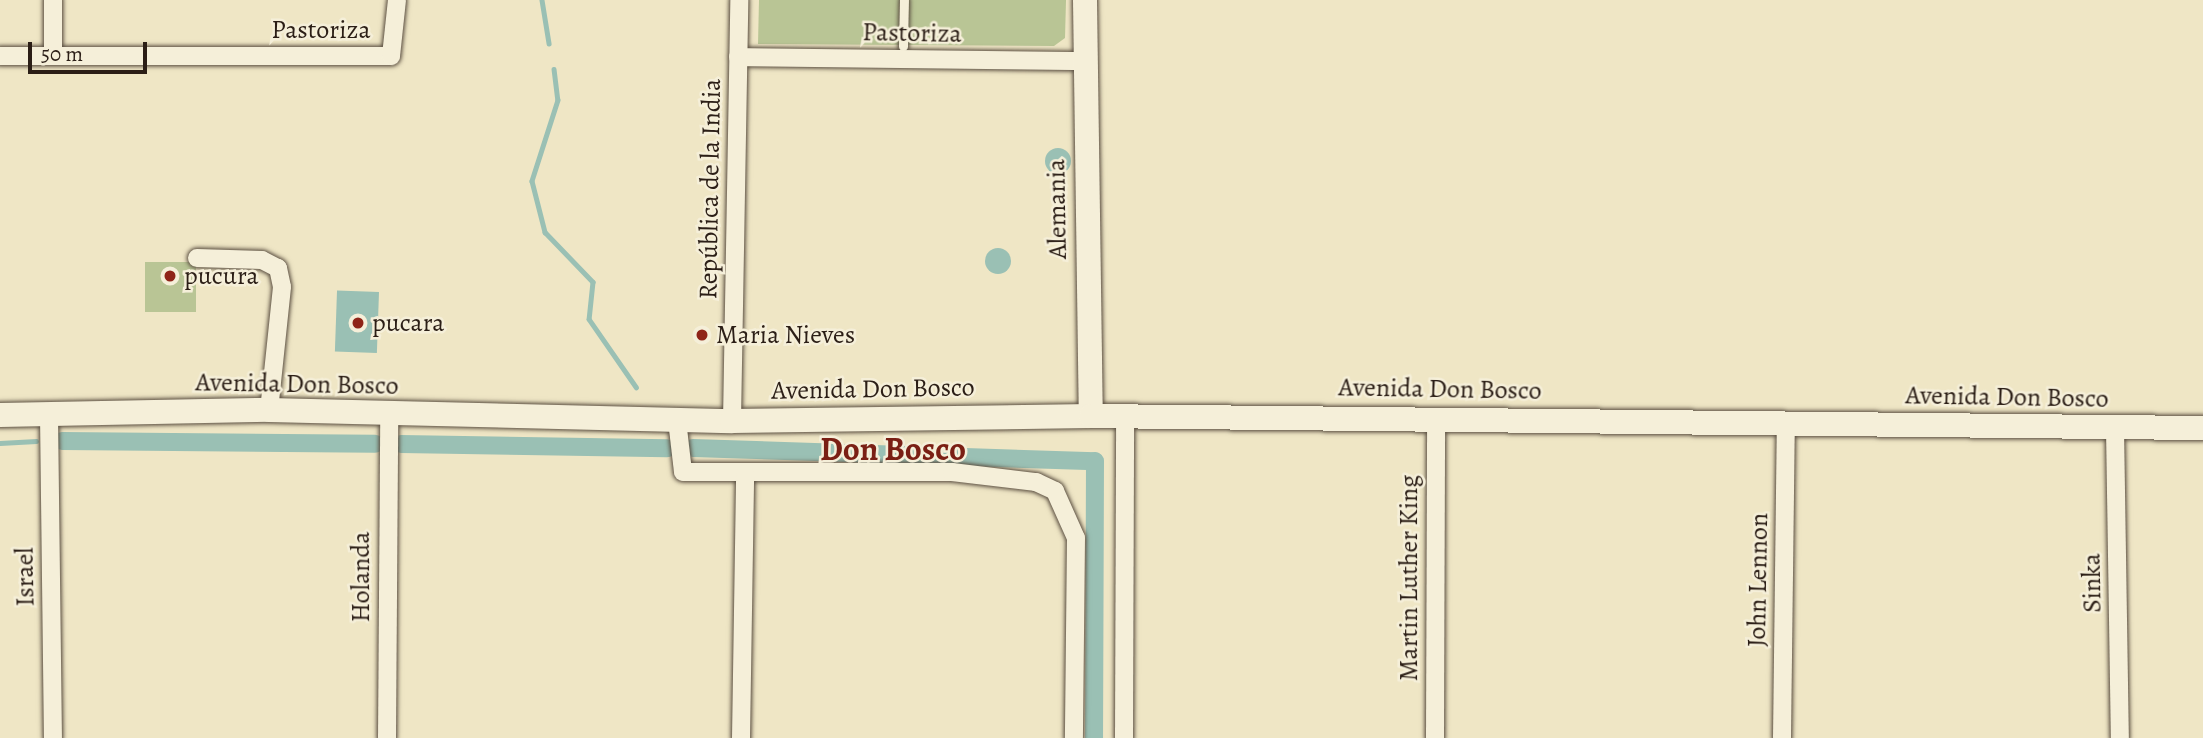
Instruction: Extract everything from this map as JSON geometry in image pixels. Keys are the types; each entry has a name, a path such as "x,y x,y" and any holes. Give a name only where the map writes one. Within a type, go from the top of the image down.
{"main road":[{"name":"Alemania","path":"1085,0 1091,416"},
{"name":"Avenida Don Bosco","path":"0,415 269,410 388,416 732,421 1091,416 2203,428"}],"street":[{"path":"53,0 53,56"},
{"name":"Pastoriza","path":"0,56 391,57 397,0"},
{"name":"República de la India","path":"732,421 739,0"},
{"name":"Pastoriza","path":"738,57 1084,61"},
{"path":"197,258 261,260 278,268 282,287 269,410"},
{"name":"Israel","path":"49,415 53,738"},
{"name":"Holanda","path":"387,738 388,416"},
{"path":"1124,738 1125,417"},
{"name":"Martin Luther King","path":"1435,738 1436,418"},
{"path":"677,420 683,472 952,472 1036,482 1055,491 1076,538 1074,738"},
{"name":"John Lennon","path":"1782,738 1786,423"},
{"name":"Sinka","path":"2115,428 2120,738"},
{"path":"741,738 745,474"}],"lane":[{"path":"903,46 904,0"}],"green space":[{"path":"759,0 1066,0 1065,38 1054,46 758,44"},
{"name":"pucura","path":"145,262 196,262 196,312 145,312"}],"water":[{"path":"1058,148 1067,152 1071,161 1067,170 1058,174 1049,170 1045,161 1049,152"},
{"path":"998,248 1007,252 1011,261 1007,270 998,274 989,270 985,261 989,252"},
{"name":"pucara","path":"337,291 379,292 377,353 335,351"}],"waterway":[{"path":"542,0 549,43"},
{"path":"554,69 558,100 532,181 545,232 593,282 589,319 636,387"},
{"path":"0,443 36,441"},
{"path":"62,441 375,444"},
{"path":"401,444 667,448"},
{"path":"693,448 1095,461 1094,738"}],"place":[{"name":"pucura","path":"170,276"},
{"name":"pucara","path":"358,323"},
{"name":"Maria Nieves","path":"702,335"}],"district":[{"name":"Don Bosco","path":"893,449"}]}
